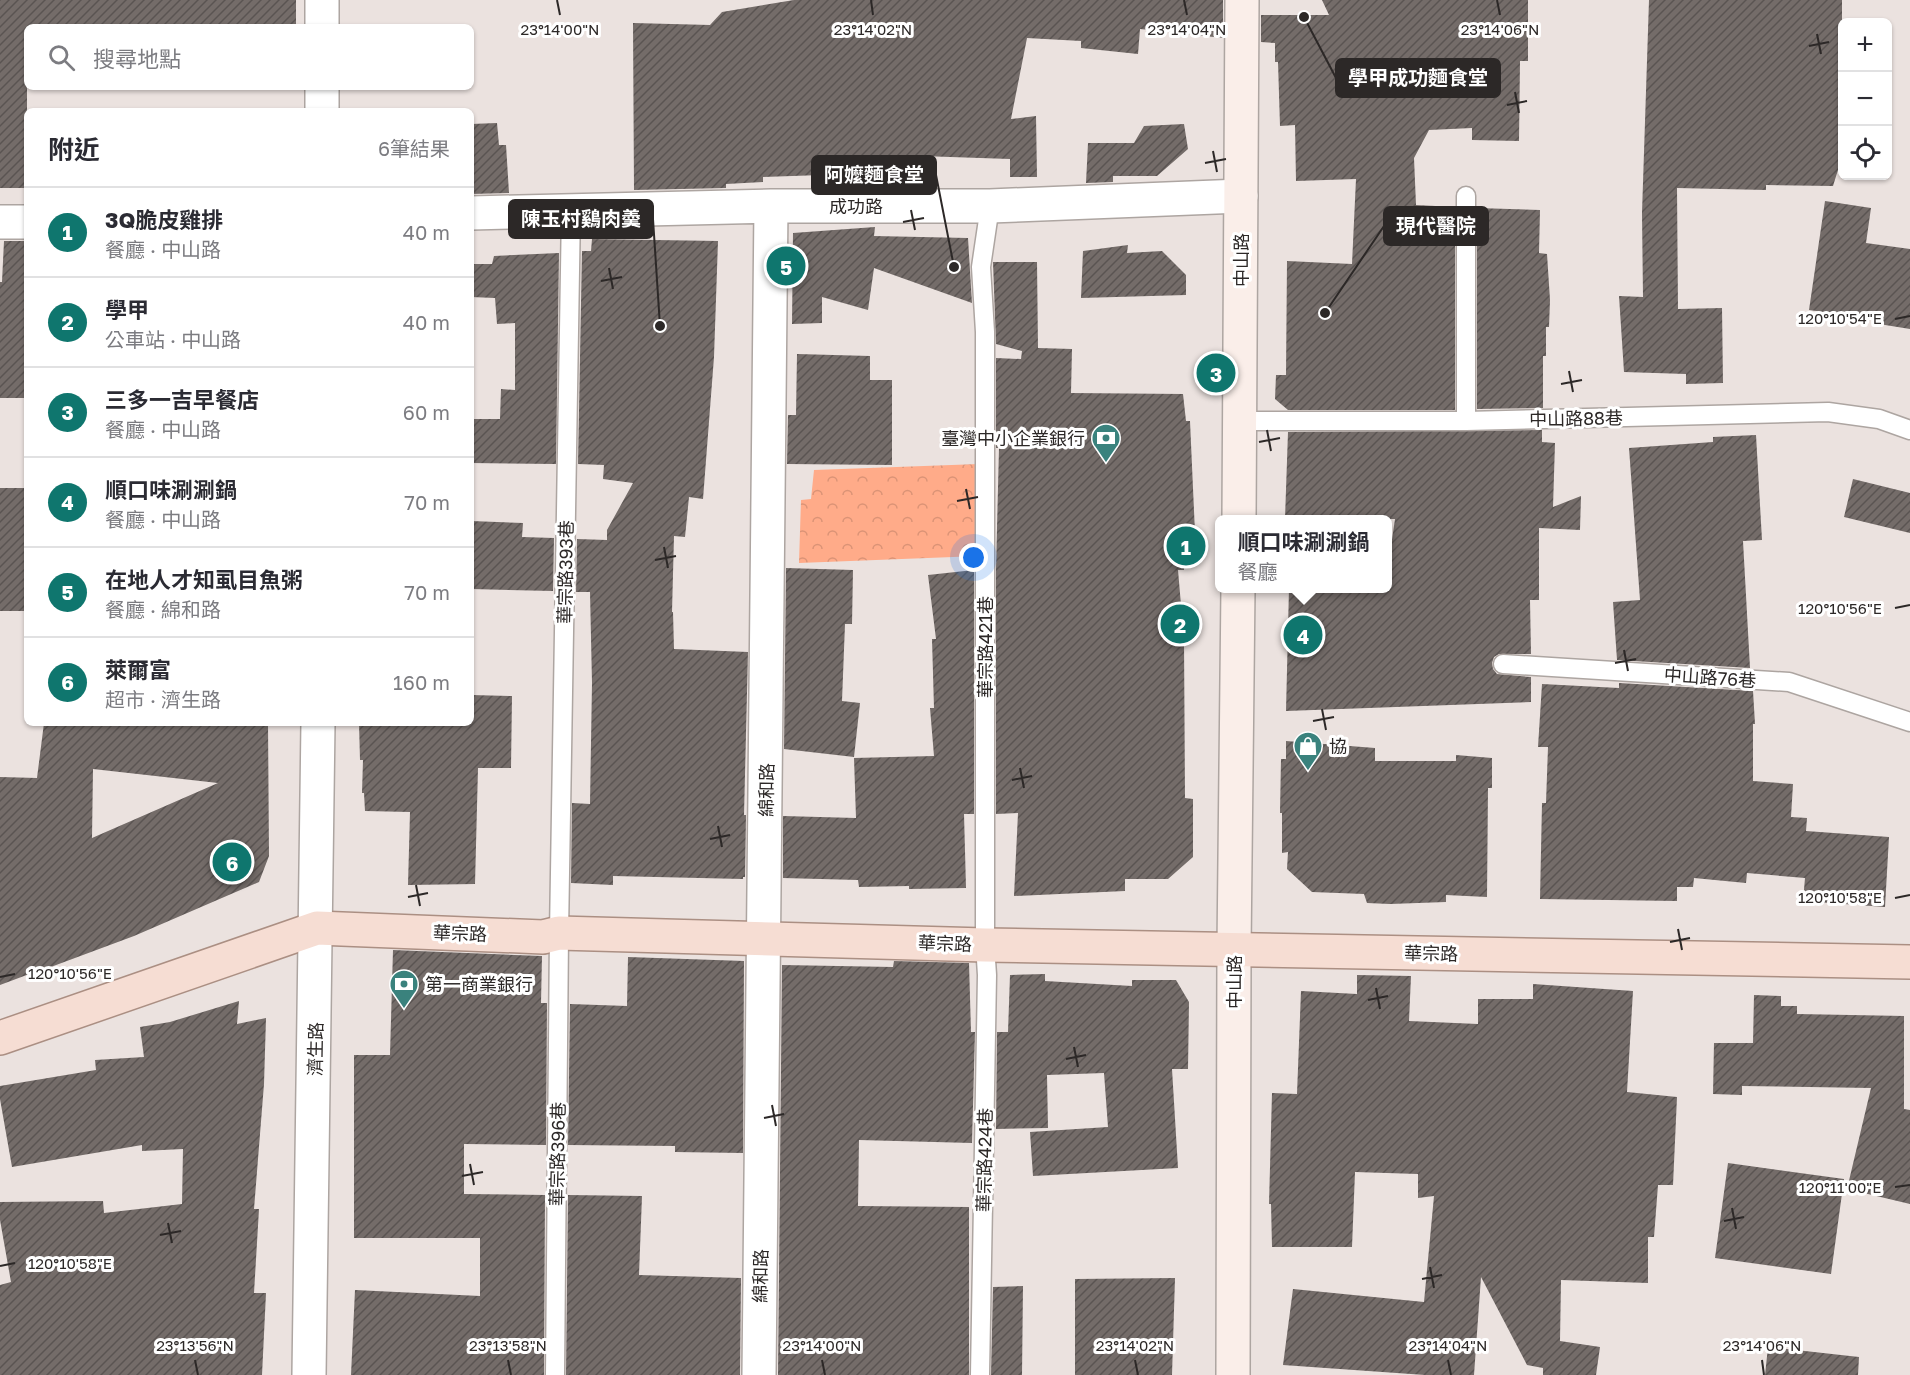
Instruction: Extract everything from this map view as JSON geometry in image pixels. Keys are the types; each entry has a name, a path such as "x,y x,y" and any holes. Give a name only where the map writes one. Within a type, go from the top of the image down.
{"main road":[{"name":"中山路","path":"1239,515 1242,0"},
{"name":"中山路","path":"1233,1375 1238,593"},
{"name":"華宗路","path":"0,1038 317,928 543,937 559,933 985,945 1910,962"}],"street":[{"path":"322,0 322,24"},
{"path":"322,90 322,108"},
{"name":"成功路","path":"474,213 771,206 990,206 1241,196"},
{"name":"綿和路","path":"759,1375 771,206"},
{"path":"0,222 24,222"},
{"name":"濟生路","path":"309,1375 317,928 318,726"}],"lane":[{"path":"1466,421 1467,196"},
{"name":"華宗路421巷","path":"985,945 985,332 981,267 990,206"},
{"name":"華宗路393巷","path":"559,933 571,210"},
{"name":"中山路88巷","path":"1240,421 1466,421 1828,412 1879,419 1910,430"},
{"name":"中山路76巷","path":"1503,664 1789,682 1910,722"},
{"name":"華宗路396巷","path":"555,1375 559,933"},
{"name":"華宗路424巷","path":"980,1375 987,975 985,945"}],"green space":[{"path":"979,464 979,556 799,563 801,500 811,499 814,470"}],"building":[{"path":"0,0 296,0 296,24 24,24 24,90 27,90 27,108 24,108 24,188 0,188"},
{"path":"794,0 1223,0 1223,38 1140,29 1138,54 1081,48 1081,41 1027,38 1011,119 1036,116 1037,177 1010,177 1010,159 891,155 891,168 850,169 851,174 763,177 763,182 726,184 726,188 634,190 633,23 710,25 722,12"},
{"path":"1322,0 1528,0 1528,61 1520,61 1519,141 1472,140 1472,128 1429,130 1414,158 1416,205 1455,207 1455,410 1288,410 1275,399 1276,375 1286,375 1287,261 1352,264 1356,179 1296,181 1295,125 1280,126 1278,62 1275,62 1275,43 1261,42 1261,15 1329,15"},
{"path":"1649,0 1842,0 1842,18 1838,18 1838,170 1833,186 1766,185 1766,190 1677,188 1678,309 1722,308 1723,383 1686,384 1686,374 1624,372 1619,296 1643,297 1642,213"},
{"path":"497,123 499,145 506,145 509,193 474,194 474,124"},
{"path":"1184,124 1188,149 1157,176 1113,176 1113,182 1086,183 1088,143 1134,143 1144,126"},
{"path":"1825,201 1871,208 1866,243 1910,249 1910,329 1879,324 1880,320 1809,310"},
{"path":"1477,208 1540,210 1539,253 1547,254 1550,300 1549,327 1546,327 1546,356 1543,356 1543,408 1477,409"},
{"path":"875,227 874,236 968,238 972,303 874,268 868,310 822,297 822,323 792,324 793,233"},
{"path":"592,239 718,241 714,357 703,499 689,497 685,537 674,536 672,612 674,649 748,652 744,815 746,815 745,877 743,879 613,876 613,885 571,883 572,803 590,804 592,683 590,592 576,592 577,539 607,540 607,530 633,483 603,479 604,465 578,464 582,251 591,251"},
{"path":"4,241 24,241 24,398 0,398 0,282 2,282"},
{"path":"1128,245 1127,253 1162,251 1186,275 1186,295 1081,298 1083,251"},
{"path":"559,253 556,464 474,463 474,419 500,419 501,389 515,390 515,323 497,324 495,298 474,297 474,264 492,264 494,256"},
{"path":"993,262 1037,262 1038,348 1072,349 1071,393 1183,394 1186,421 1190,421 1195,533 1183,533 1184,570 1178,570 1184,640 1185,798 1193,799 1193,857 1168,879 1125,879 1125,891 1014,896 1018,813 996,814 996,568 999,448 996,448 996,358 1021,359 1022,351 996,344"},
{"path":"797,354 870,356 870,380 892,380 892,465 787,464 788,415 796,415"},
{"path":"1542,430 1542,442 1555,443 1553,507 1581,496 1580,530 1539,528 1539,600 1530,600 1531,654 1499,654 1494,657 1492,663 1497,674 1531,677 1531,702 1286,711 1289,593 1392,593 1392,540 1395,519 1392,519 1392,515 1285,515 1288,432"},
{"path":"1756,435 1762,540 1743,541 1750,668 1617,660 1613,602 1640,600 1629,448 1713,442 1713,437"},
{"path":"1853,479 1910,493 1910,533 1844,517"},
{"path":"0,488 24,488 24,611 0,611"},
{"path":"474,521 523,523 522,537 554,538 553,591 474,589"},
{"path":"786,568 853,570 852,624 845,624 842,701 860,703 854,757 784,749"},
{"path":"974,570 974,814 964,814 966,888 859,887 858,880 783,878 783,816 856,818 854,758 934,756 930,708 934,708 932,639 936,639 928,575"},
{"path":"1619,683 1753,691 1755,724 1753,724 1753,781 1793,784 1791,817 1807,818 1806,831 1889,837 1885,907 1803,901 1805,878 1747,873 1746,883 1694,878 1693,887 1677,887 1677,901 1540,899 1542,803 1546,803 1548,747 1538,747 1542,684 1619,688"},
{"path":"474,695 512,696 511,768 478,768 475,884 408,885 410,812 365,811 364,793 362,793 363,760 360,760 359,726 474,726"},
{"path":"44,726 268,726 269,856 259,882 134,936 0,985 0,777 37,778","holes":["93,769 218,783 92,838"]},
{"path":"1286,741 1375,748 1375,761 1456,761 1456,755 1492,758 1492,788 1488,788 1487,897 1446,895 1446,902 1390,904 1367,903 1364,894 1312,892 1287,869 1288,852 1282,853 1281,759 1286,759"},
{"path":"393,950 542,956 541,1003 547,1003 546,1145 464,1144 464,1194 545,1195 544,1375 351,1375 355,1290 480,1296 480,1238 354,1238 354,1055 390,1055"},
{"path":"628,957 744,961 743,1153 675,1152 675,1146 568,1145 570,1004 627,1006"},
{"path":"894,961 969,963 971,1032 975,1032 972,1143 859,1140 858,1206 969,1207 969,1375 778,1375 782,965 893,967"},
{"path":"1045,974 1045,981 1132,986 1132,980 1176,980 1189,1002 1188,1069 1172,1069 1178,1168 1033,1176 1030,1132 1108,1127 1104,1073 1047,1075 1048,1128 996,1129 997,1032 1008,1032 1010,975"},
{"path":"1357,975 1411,976 1409,1021 1478,1024 1478,999 1533,999 1533,984 1633,991 1627,1092 1677,1097 1673,1185 1658,1185 1654,1237 1648,1237 1648,1283 1561,1280 1560,1341 1600,1347 1596,1375 1543,1375 1543,1368 1527,1365 1481,1277 1474,1375 1425,1375 1283,1365 1293,1289 1424,1302 1434,1196 1418,1198 1418,1174 1355,1172 1352,1247 1272,1247 1271,1204 1269,1204 1272,1093 1297,1094 1301,991 1357,994"},
{"path":"1754,995 1781,996 1781,1006 1797,1006 1797,1014 1904,1016 1904,1109 1910,1110 1910,1204 1847,1189 1871,1088 1742,1086 1742,1095 1713,1094 1714,1043 1753,1043"},
{"path":"239,1001 237,1024 266,1018 264,1084 254,1209 259,1209 254,1293 266,1293 262,1375 0,1375 0,1285 11,1282 0,1220 0,1202 103,1201 104,1213 182,1204 183,1149 142,1151 142,1145 12,1167 0,1099 0,1086 96,1070 95,1060 144,1057 140,1027 170,1022"},
{"path":"1728,1163 1844,1179 1831,1274 1715,1258"},
{"path":"568,1195 642,1196 639,1275 741,1278 740,1375 566,1375"},
{"path":"1175,1278 1172,1375 1075,1375 1075,1279"},
{"path":"1023,1286 1022,1375 991,1375 993,1287"},
{"path":"1768,1347 1859,1357 1858,1375 1765,1375"}],"place":[{"name":"學甲成功麵食堂","path":"1304,17"},
{"name":"在地人才知虱目魚粥","path":"786,266"},
{"name":"阿嬤麵食堂","path":"954,267"},
{"name":"現代醫院","path":"1325,313"},
{"name":"陳玉村鷄肉羮","path":"660,326"},
{"name":"三多一吉早餐店","path":"1216,373"},
{"name":"臺灣中小企業銀行","path":"1106,464"},
{"name":"3Q脆皮雞排","path":"1186,546"},
{"name":"學甲","path":"1180,624"},
{"name":"順口味涮涮鍋","path":"1303,635"},
{"name":"協","path":"1308,772"},
{"name":"萊爾富","path":"232,862"},
{"name":"第一商業銀行","path":"404,1010"}]}
